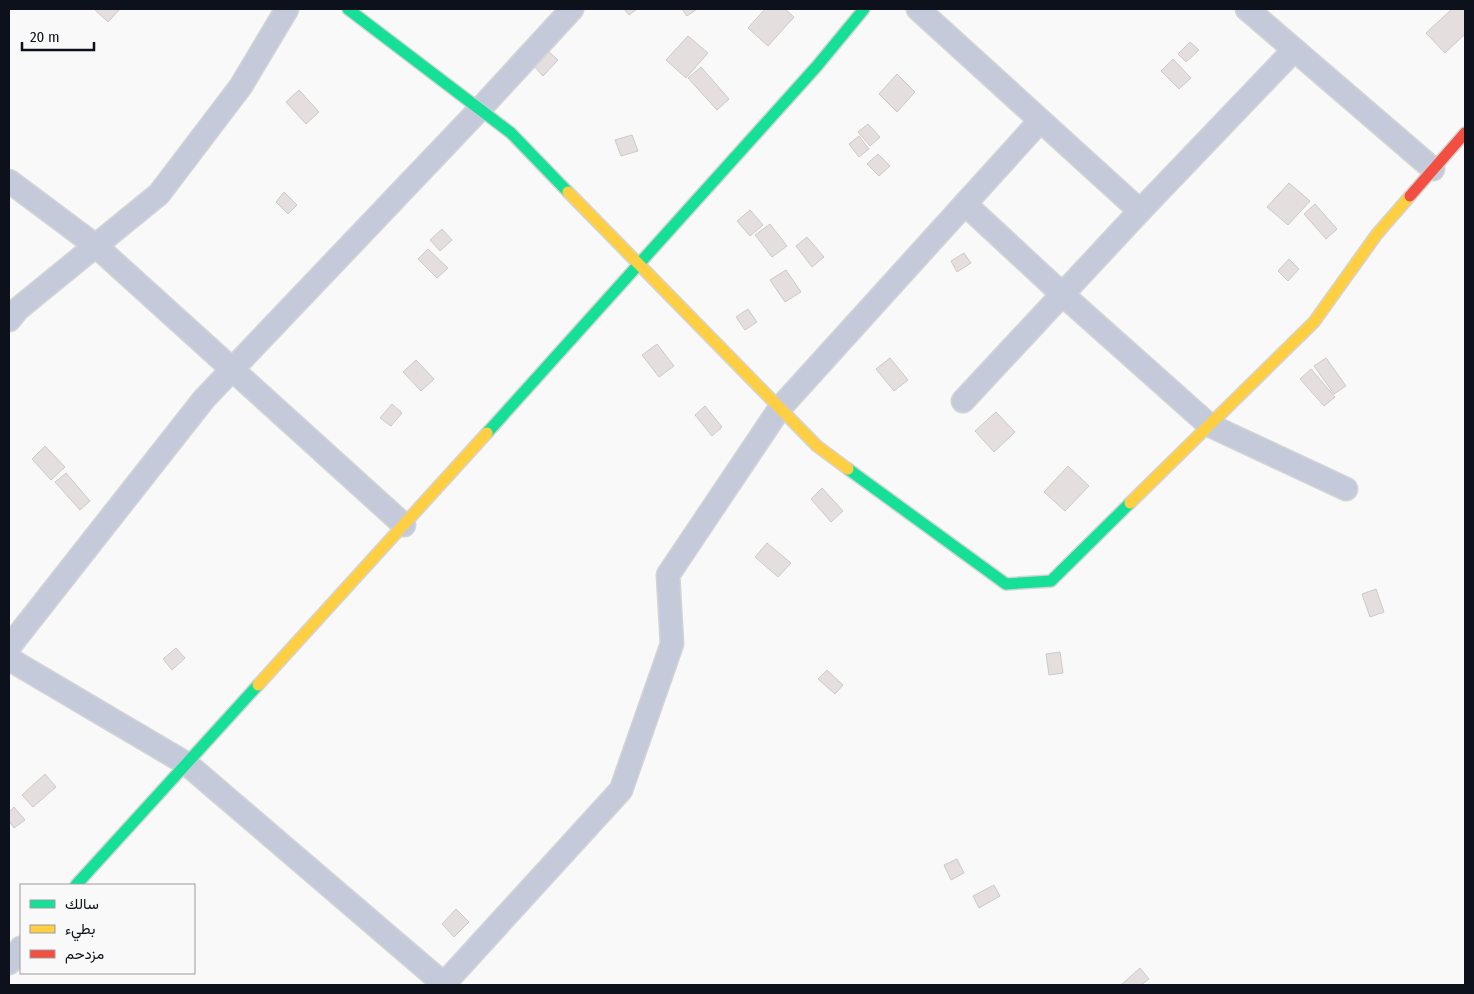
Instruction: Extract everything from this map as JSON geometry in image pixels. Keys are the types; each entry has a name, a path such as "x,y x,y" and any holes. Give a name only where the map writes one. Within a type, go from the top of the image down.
{"street":[{"path":"9,320 18,309 159,194 241,86 287,9"},
{"path":"348,9 511,133 817,446 1006,584 1051,581 1314,322 1377,234 1465,133"},
{"path":"9,648 204,399 480,109 572,9"},
{"path":"77,884 640,264 816,66 864,9"},
{"path":"918,9 1140,211"},
{"path":"1247,9 1433,170"},
{"path":"963,401 1140,211 1294,50"},
{"path":"9,659 187,764 444,985 621,790 672,644 668,575 780,408 1040,121"},
{"path":"9,181 96,246 404,525"},
{"path":"965,204 1062,294 1209,425 1346,489"},
{"path":"9,963 20,949"}],"building":[{"path":"94,9 120,9 108,22"},
{"path":"624,9 637,9 629,15"},
{"path":"682,9 697,9 687,16"},
{"path":"765,9 785,9 794,17 768,46 748,28"},
{"path":"1452,9 1465,9 1465,34 1445,53 1426,33"},
{"path":"688,36 708,53 686,78 666,60"},
{"path":"1190,42 1199,50 1186,62 1178,54"},
{"path":"548,51 558,60 543,76 534,66"},
{"path":"1173,59 1191,78 1179,89 1161,71"},
{"path":"701,67 729,99 717,110 688,78"},
{"path":"897,74 915,92 897,112 879,94"},
{"path":"299,90 319,112 306,124 286,102"},
{"path":"868,124 880,137 870,146 858,132"},
{"path":"632,135 638,151 621,156 615,140"},
{"path":"859,136 869,149 859,157 849,144"},
{"path":"878,154 890,166 879,176 867,164"},
{"path":"1289,183 1310,201 1288,225 1267,207"},
{"path":"284,192 297,205 288,214 276,202"},
{"path":"1315,204 1337,229 1326,239 1304,214"},
{"path":"750,210 763,225 750,236 737,221"},
{"path":"770,224 787,246 772,257 755,235"},
{"path":"442,229 452,240 440,251 430,240"},
{"path":"807,237 824,257 812,267 796,246"},
{"path":"428,249 448,268 437,278 418,259"},
{"path":"964,253 971,263 957,272 951,261"},
{"path":"1289,259 1299,269 1288,281 1278,271"},
{"path":"786,270 801,292 785,302 770,280"},
{"path":"748,309 757,322 745,330 736,317"},
{"path":"657,344 674,366 659,377 642,355"},
{"path":"890,358 908,380 894,391 876,369"},
{"path":"1326,358 1346,386 1334,394 1314,366"},
{"path":"416,360 434,379 421,391 403,372"},
{"path":"1311,369 1335,397 1324,406 1300,379"},
{"path":"392,404 402,413 391,426 380,418"},
{"path":"705,406 722,427 712,436 695,415"},
{"path":"996,412 1015,432 994,452 975,431"},
{"path":"45,446 65,467 51,480 32,459"},
{"path":"1068,466 1089,486 1065,511 1044,492"},
{"path":"66,473 90,501 80,510 55,482"},
{"path":"822,488 843,511 831,522 811,499"},
{"path":"767,543 791,563 778,577 755,557"},
{"path":"1376,589 1384,612 1370,617 1362,594"},
{"path":"176,648 185,658 172,670 163,659"},
{"path":"1060,652 1063,673 1049,675 1046,654"},
{"path":"827,670 843,685 835,694 818,679"},
{"path":"45,774 56,787 33,807 22,795"},
{"path":"14,807 25,820 14,828 9,821 9,812"},
{"path":"957,859 964,873 951,880 944,865"},
{"path":"994,885 1000,896 979,908 973,896"},
{"path":"456,909 469,922 454,937 442,924"},
{"path":"1140,968 1149,979 1141,985 1121,985"}],"traffic: fast":[{"path":"348,9 511,133 568,192"},
{"path":"487,433 817,66 864,9"},
{"path":"848,469 1006,584 1051,581 1130,503"},
{"path":"77,884 258,685"}],"traffic: slow":[{"path":"568,192 817,446 848,469"},
{"path":"1130,503 1314,322 1377,234 1410,196"},
{"path":"258,685 487,433"}],"traffic: jam":[{"path":"1410,196 1465,133"}]}
